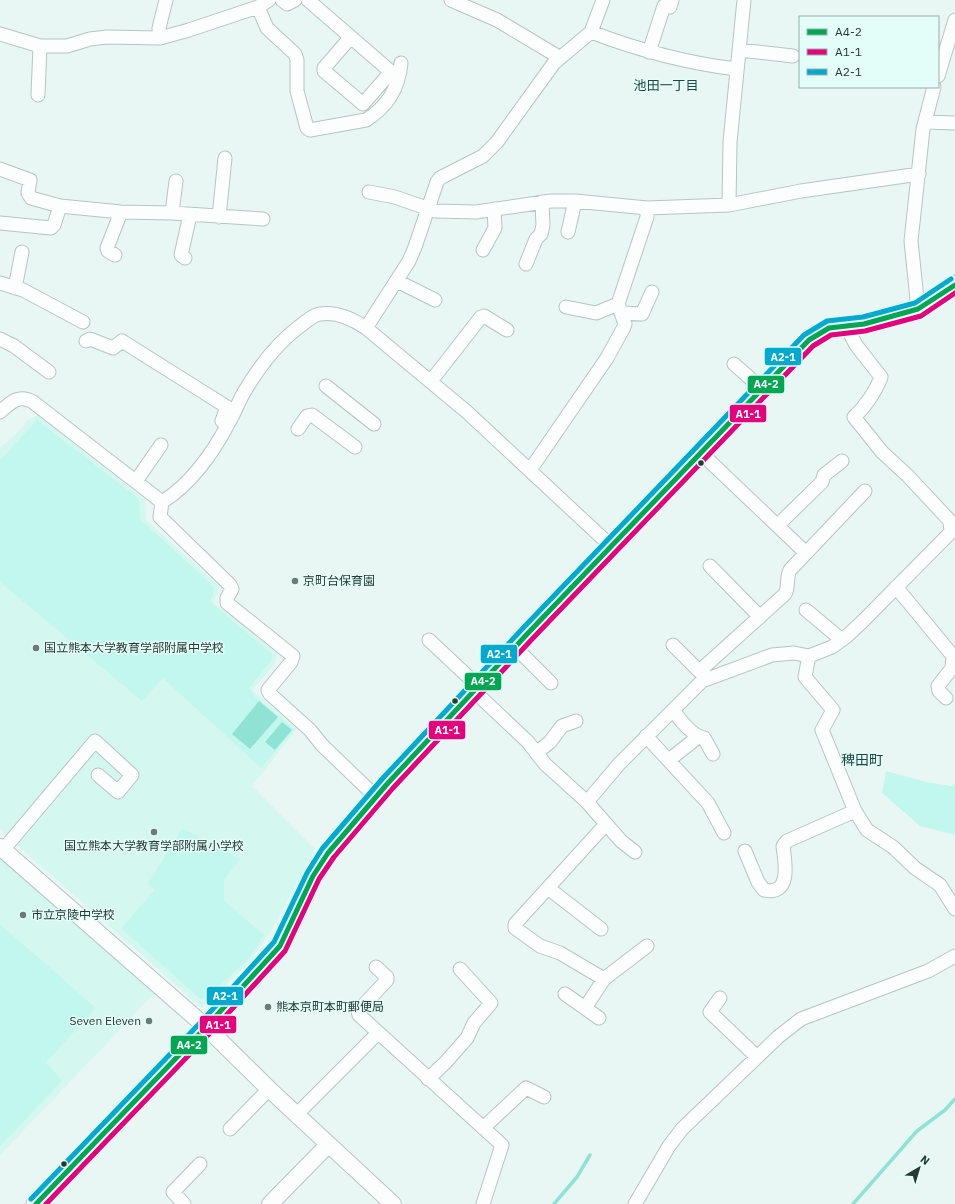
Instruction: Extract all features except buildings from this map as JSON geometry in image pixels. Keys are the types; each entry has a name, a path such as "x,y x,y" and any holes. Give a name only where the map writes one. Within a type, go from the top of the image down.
{"main road":[{"path":"36,1204 206,1027 280,946 313,876 328,853 376,797 476,688 809,340 829,328 888,318 918,309 944,294 955,285"}],"street":[{"path":"160,38 159,28 166,0"},
{"path":"282,0 287,4 295,0"},
{"path":"308,0 390,73 362,104 324,71 324,68 350,38"},
{"path":"451,0 497,20 559,57"},
{"path":"366,328 397,281 415,247 428,209 429,200 440,178 483,156 497,142 559,57 591,32 603,0"},
{"path":"649,52 664,6 670,7 672,0"},
{"path":"729,205 730,142 744,0"},
{"path":"0,34 40,46 67,46 90,39 107,37 160,38 189,30 264,3 267,28 295,54 297,60 297,91 307,128 310,130 366,120 371,117 393,94 399,80 401,65 387,59"},
{"path":"939,73 955,20"},
{"path":"591,32 649,52 703,65 736,69"},
{"path":"38,95 40,46"},
{"path":"740,50 793,56"},
{"path":"918,309 911,241 925,122 934,88"},
{"path":"925,122 955,123"},
{"path":"219,217 225,158"},
{"path":"0,169 30,180 28,193 31,198 60,206 121,212 172,213 263,219"},
{"path":"369,192 395,197 420,205 435,212 476,212 542,202 575,201 647,208 729,205 801,191 919,174"},
{"path":"172,213 176,181"},
{"path":"568,232 575,201"},
{"path":"526,264 536,239 541,234 543,225 542,202"},
{"path":"0,223 51,228 54,225 60,206"},
{"path":"530,470 607,358 624,327 625,324 619,308 647,217 647,208"},
{"path":"484,250 498,232 494,209"},
{"path":"115,255 108,252 107,248 121,212"},
{"path":"185,258 181,255 190,215"},
{"path":"15,288 22,252"},
{"path":"397,281 435,300"},
{"path":"0,283 39,298 83,322"},
{"path":"566,307 596,313 619,308 642,314 652,292"},
{"path":"376,797 322,745 310,730 270,694 268,690 291,662 293,656 227,603 227,598 232,589 230,585 160,518 162,502 183,485 204,461 228,425 243,394 261,366 280,342 311,318 321,314 349,317 366,328 431,381 530,470 612,547"},
{"path":"431,381 481,317 484,316 507,330"},
{"path":"587,802 619,764 705,676 772,655 794,653 809,656 832,647 842,640 951,532 952,518 882,452 854,417 864,406 879,383 881,376 856,345 846,326"},
{"path":"0,338 14,346 49,372"},
{"path":"86,341 90,339 113,348 122,341 227,407 222,420 228,425"},
{"path":"734,364 762,389"},
{"path":"326,386 374,424"},
{"path":"0,412 17,399 25,398 33,402 136,480 162,502"},
{"path":"298,429 307,416 312,415 355,447"},
{"path":"136,480 161,445"},
{"path":"701,453 806,553"},
{"path":"778,525 822,482 824,475 842,461"},
{"path":"705,676 704,667 785,594 788,590 788,576 806,553 864,491"},
{"path":"710,566 760,617"},
{"path":"896,587 953,656 952,668 938,686 939,691 946,698"},
{"path":"806,610 842,640"},
{"path":"428,640 528,742 545,764 587,802 621,841 635,852"},
{"path":"673,646 697,671 705,676"},
{"path":"515,647 551,683"},
{"path":"809,656 805,677 833,710 822,730 855,811 867,830 893,848 915,868 940,885 955,909"},
{"path":"673,710 698,737 704,738 714,754"},
{"path":"536,753 550,742 562,726 576,721"},
{"path":"646,736 708,803 724,832"},
{"path":"669,760 698,737"},
{"path":"98,775 118,792 132,775 95,741 1,849 206,1027 328,1145 393,1204"},
{"path":"745,851 758,882 764,890 776,890 780,888 786,874 783,846 787,841 855,811"},
{"path":"604,979 560,953 540,946 515,928 515,924 606,824"},
{"path":"548,888 601,929"},
{"path":"585,1008 604,979 647,946"},
{"path":"635,1204 669,1146 682,1130 758,1057 801,1019 928,971 955,956"},
{"path":"376,967 387,977 387,980 358,1011 359,1015 502,1145 483,1204"},
{"path":"428,1079 445,1063 467,1038 474,1023 492,1003 460,969"},
{"path":"565,994 599,1018"},
{"path":"720,998 710,1012 758,1057"},
{"path":"296,1114 378,1033"},
{"path":"483,1128 526,1088 544,1096"},
{"path":"230,1129 269,1089"},
{"path":"270,1204 328,1145"},
{"path":"184,1204 173,1192 200,1164"}],"shaded area":[{"path":"38,415 145,500 146,520 219,586 218,593 213,602 277,653 275,664 252,690 297,729 252,786 315,849 270,933 251,960 202,1008 0,830 0,448 23,427 26,421"},
{"path":"37,420 139,499 140,519 214,587 213,595 209,601 272,654 271,661 249,688 254,696 294,729 261,768 163,678 142,701 0,582 0,460"},
{"path":"259,701 278,717 250,749 232,734"},
{"path":"282,722 292,730 275,750 265,742"},
{"path":"886,771 926,782 952,786 955,784 955,835 920,826 882,793"},
{"path":"182,828 240,859 224,880 224,900 264,935 249,958 207,998 200,999 121,928 155,890 148,884"},
{"path":"0,856 156,992 0,1155"},
{"path":"0,924 96,1008 46,1062 62,1081 0,1146"}],"waterway":[{"path":"853,1204 917,1131 945,1110 955,1099"},
{"path":"554,1204 577,1177 590,1155"}],"transit line":[{"name":"A2-1","path":"31,1199 201,1022 274,942 307,873 322,849 383,778 525,626 804,335 827,321 863,317 915,303 951,279"},
{"name":"A4-2","path":"36,1204 206,1027 280,946 313,876 328,853 388,783 530,631 809,340 829,328 864,324 918,309 955,285"},
{"name":"A1-1","path":"46,1204 211,1032 285,951 319,879 334,857 393,788 535,636 813,346 831,335 865,331 921,316 955,293"}],"place":[{"name":"京町台保育園","path":"295,581"},
{"name":"国立熊本大学教育学部附属中学校","path":"36,648"},
{"name":"国立熊本大学教育学部附属小学校","path":"154,832"},
{"name":"市立京陵中学校","path":"23,915"},
{"name":"熊本京町本町郵便局","path":"268,1007"},
{"name":"Seven Eleven","path":"149,1021"}],"district":[{"name":"池田一丁目","path":"666,85"},
{"name":"稗田町","path":"862,760"}]}
